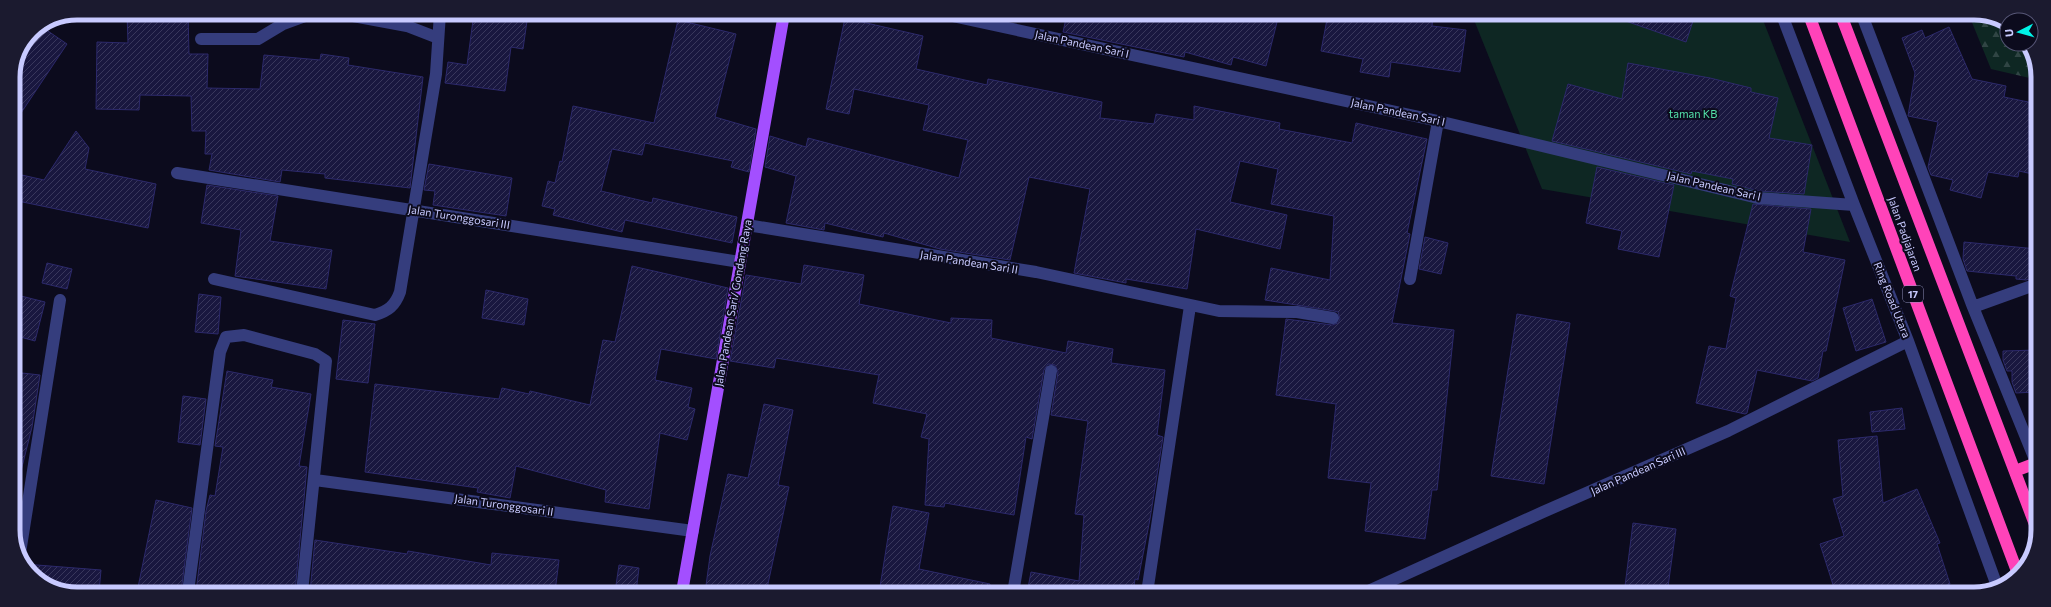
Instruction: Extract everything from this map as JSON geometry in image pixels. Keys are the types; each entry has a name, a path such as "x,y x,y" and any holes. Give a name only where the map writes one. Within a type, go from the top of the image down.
{"highway":[{"name":"Jalan Padjajaran","path":"1811,20 2016,569"},
{"name":"Jalan Padjajaran","path":"1843,20 2031,514"},
{"path":"2015,471 2031,464"}],"main road":[{"name":"Jalan Pandean Sari/ Gondang Raya","path":"683,587 783,20"}],"street":[{"path":"201,39 258,39 283,24 294,20"},
{"path":"375,20 407,26 438,38"},
{"path":"214,279 375,315 386,311 395,304 400,292 415,210 436,74 439,20"},
{"name":"Jalan Pandean Sari I","path":"971,20 1438,121 1758,198 1854,205"},
{"name":"Ring Road Utara","path":"1784,20 1854,205 1908,340 1995,583"},
{"path":"1864,20 1973,307 2031,450"},
{"path":"1410,278 1438,121"},
{"name":"Jalan Turonggosari III","path":"177,173 740,262"},
{"name":"Jalan Pandean Sari II","path":"747,225 1036,272 1219,311 1297,312 1333,318"},
{"path":"1973,307 2031,286"},
{"path":"22,543 60,300"},
{"path":"1148,587 1190,306"},
{"path":"189,587 220,352 226,337 244,336 315,354 326,361 315,480 303,587"},
{"name":"Jalan Pandean Sari III","path":"1377,587 1728,431 1908,340"},
{"path":"1014,587 1051,370"},
{"name":"Jalan Turonggosari II","path":"315,480 693,531"}],"green space":[{"name":"taman KB","path":"1474,20 1763,20 1850,242 1542,189"},
{"path":"1971,20 1982,20 1999,26 1999,52 2025,52 2030,66 2031,78 1991,69"}],"building":[{"path":"127,20 188,20 189,54 208,54 207,88 260,89 264,55 320,60 321,54 349,58 348,65 423,77 410,188 325,178 325,174 282,170 280,182 209,170 212,154 205,154 206,131 192,131 191,96 140,95 139,110 96,109 97,42 128,43"},
{"path":"473,20 527,20 523,49 511,47 505,91 445,83 448,62 467,65"},
{"path":"678,20 736,34 715,117 756,129 749,172 731,167 733,161 645,143 642,155 612,149 601,191 652,203 653,198 737,217 732,243 625,220 622,232 553,215 555,209 542,206 548,181 555,183 560,161 562,162 573,106 654,123"},
{"path":"845,20 854,20 923,36 916,69 987,85 988,79 1102,102 1100,118 1154,124 1156,114 1194,120 1194,106 1280,123 1279,129 1352,143 1356,123 1427,139 1407,233 1410,234 1392,323 1454,330 1437,490 1432,490 1425,539 1365,531 1371,483 1328,478 1336,404 1276,395 1286,319 1332,325 1338,323 1340,319 1338,312 1265,300 1271,268 1330,280 1334,216 1271,204 1278,169 1240,161 1230,202 1287,215 1280,249 1196,229 1187,289 1126,279 1126,283 1074,273 1090,189 1029,177 1010,260 940,249 884,233 883,237 825,223 824,230 786,223 796,176 765,167 770,136 806,147 808,138 959,178 968,140 923,130 929,105 854,89 849,114 826,109"},
{"path":"1066,20 1278,20 1266,66 1233,57 1231,65 1185,52 1184,57 1063,32"},
{"path":"1327,20 1433,20 1432,26 1466,30 1460,72 1391,62 1389,77 1360,72 1363,59 1321,51"},
{"path":"1623,20 1693,20 1686,42"},
{"path":"1949,27 1972,79 2006,86 2004,97 2031,103 2031,174 2019,171 2018,177 1988,172 1981,198 1950,190 1953,180 1931,175 1928,167 1938,122 1908,116 1915,73 1902,38 1922,30 1925,38"},
{"path":"46,30 67,44 20,114 21,66 24,55 30,45"},
{"path":"1628,63 1710,78 1751,88 1751,92 1778,98 1769,138 1812,145 1804,194 1759,191 1732,184 1733,179 1692,171 1691,174 1552,141 1568,84 1622,99"},
{"path":"76,131 89,148 85,169 156,184 148,228 20,201 20,175 44,180"},
{"path":"429,164 512,178 506,216 433,205 435,191 424,190"},
{"path":"1597,167 1674,185 1659,257 1618,249 1622,231 1586,223"},
{"path":"207,185 278,196 270,241 332,250 326,289 235,276 241,230 201,223"},
{"path":"1753,204 1811,209 1803,252 1845,260 1826,351 1823,351 1818,378 1812,381 1757,370 1747,413 1745,414 1696,403 1709,346 1726,349 1736,298 1730,296"},
{"path":"1425,237 1448,243 1441,274 1419,269"},
{"path":"1964,242 2031,248 2031,279 2026,280 2016,279 2016,276 1967,271 1963,259"},
{"path":"47,263 72,269 67,289 42,283"},
{"path":"804,265 864,275 859,304 951,323 951,318 992,320 991,338 1066,353 1068,341 1113,349 1111,363 1165,370 1157,435 1163,437 1150,519 1138,580 1135,579 1134,587 1028,587 1031,572 1079,581 1084,515 1075,514 1088,421 1051,415 1058,372 1055,365 1048,364 1044,370 1032,439 1026,437 1014,515 945,503 944,507 925,505 929,439 921,437 927,414 873,403 879,375 776,358 774,368 730,361 746,275 801,284"},
{"path":"632,266 728,288 716,359 661,349 655,380 692,388 688,407 695,409 687,440 660,433 649,509 605,502 606,490 516,466 510,498 477,492 478,488 365,472 375,384 499,399 502,388 529,394 530,391 590,405 603,340 615,342"},
{"path":"486,290 528,299 524,325 482,318"},
{"path":"199,294 221,297 218,334 195,332"},
{"path":"20,296 45,302 35,341 20,337"},
{"path":"1872,299 1886,342 1856,351 1843,308"},
{"path":"1517,314 1570,323 1544,484 1491,476"},
{"path":"343,320 375,324 368,383 336,379"},
{"path":"2031,350 2031,392 2016,393 2012,382 2012,371 2007,371 2003,360 2003,351"},
{"path":"227,371 273,380 271,387 311,394 299,466 307,467 295,587 197,587 206,511 210,495 215,496 223,447 215,446"},
{"path":"20,373 40,375 32,427 20,475"},
{"path":"183,396 206,399 200,445 178,442"},
{"path":"764,404 793,410 778,485 789,487 767,587 706,587 710,556 728,474 748,478"},
{"path":"1902,408 1905,429 1872,432 1870,412"},
{"path":"1877,436 1883,503 1917,489 1940,543 1937,544 1950,584 1941,587 1834,587 1820,544 1844,536 1833,499 1843,496 1838,440"},
{"path":"156,500 192,508 182,587 138,587"},
{"path":"893,506 929,513 919,569 990,584 990,587 880,587"},
{"path":"1633,523 1676,529 1668,587 1625,587"},
{"path":"315,540 407,554 408,551 491,565 492,553 559,560 556,587 310,587"},
{"path":"32,565 101,570 99,587 69,587 55,583 45,577"},
{"path":"619,565 639,568 637,587 616,587"}]}
